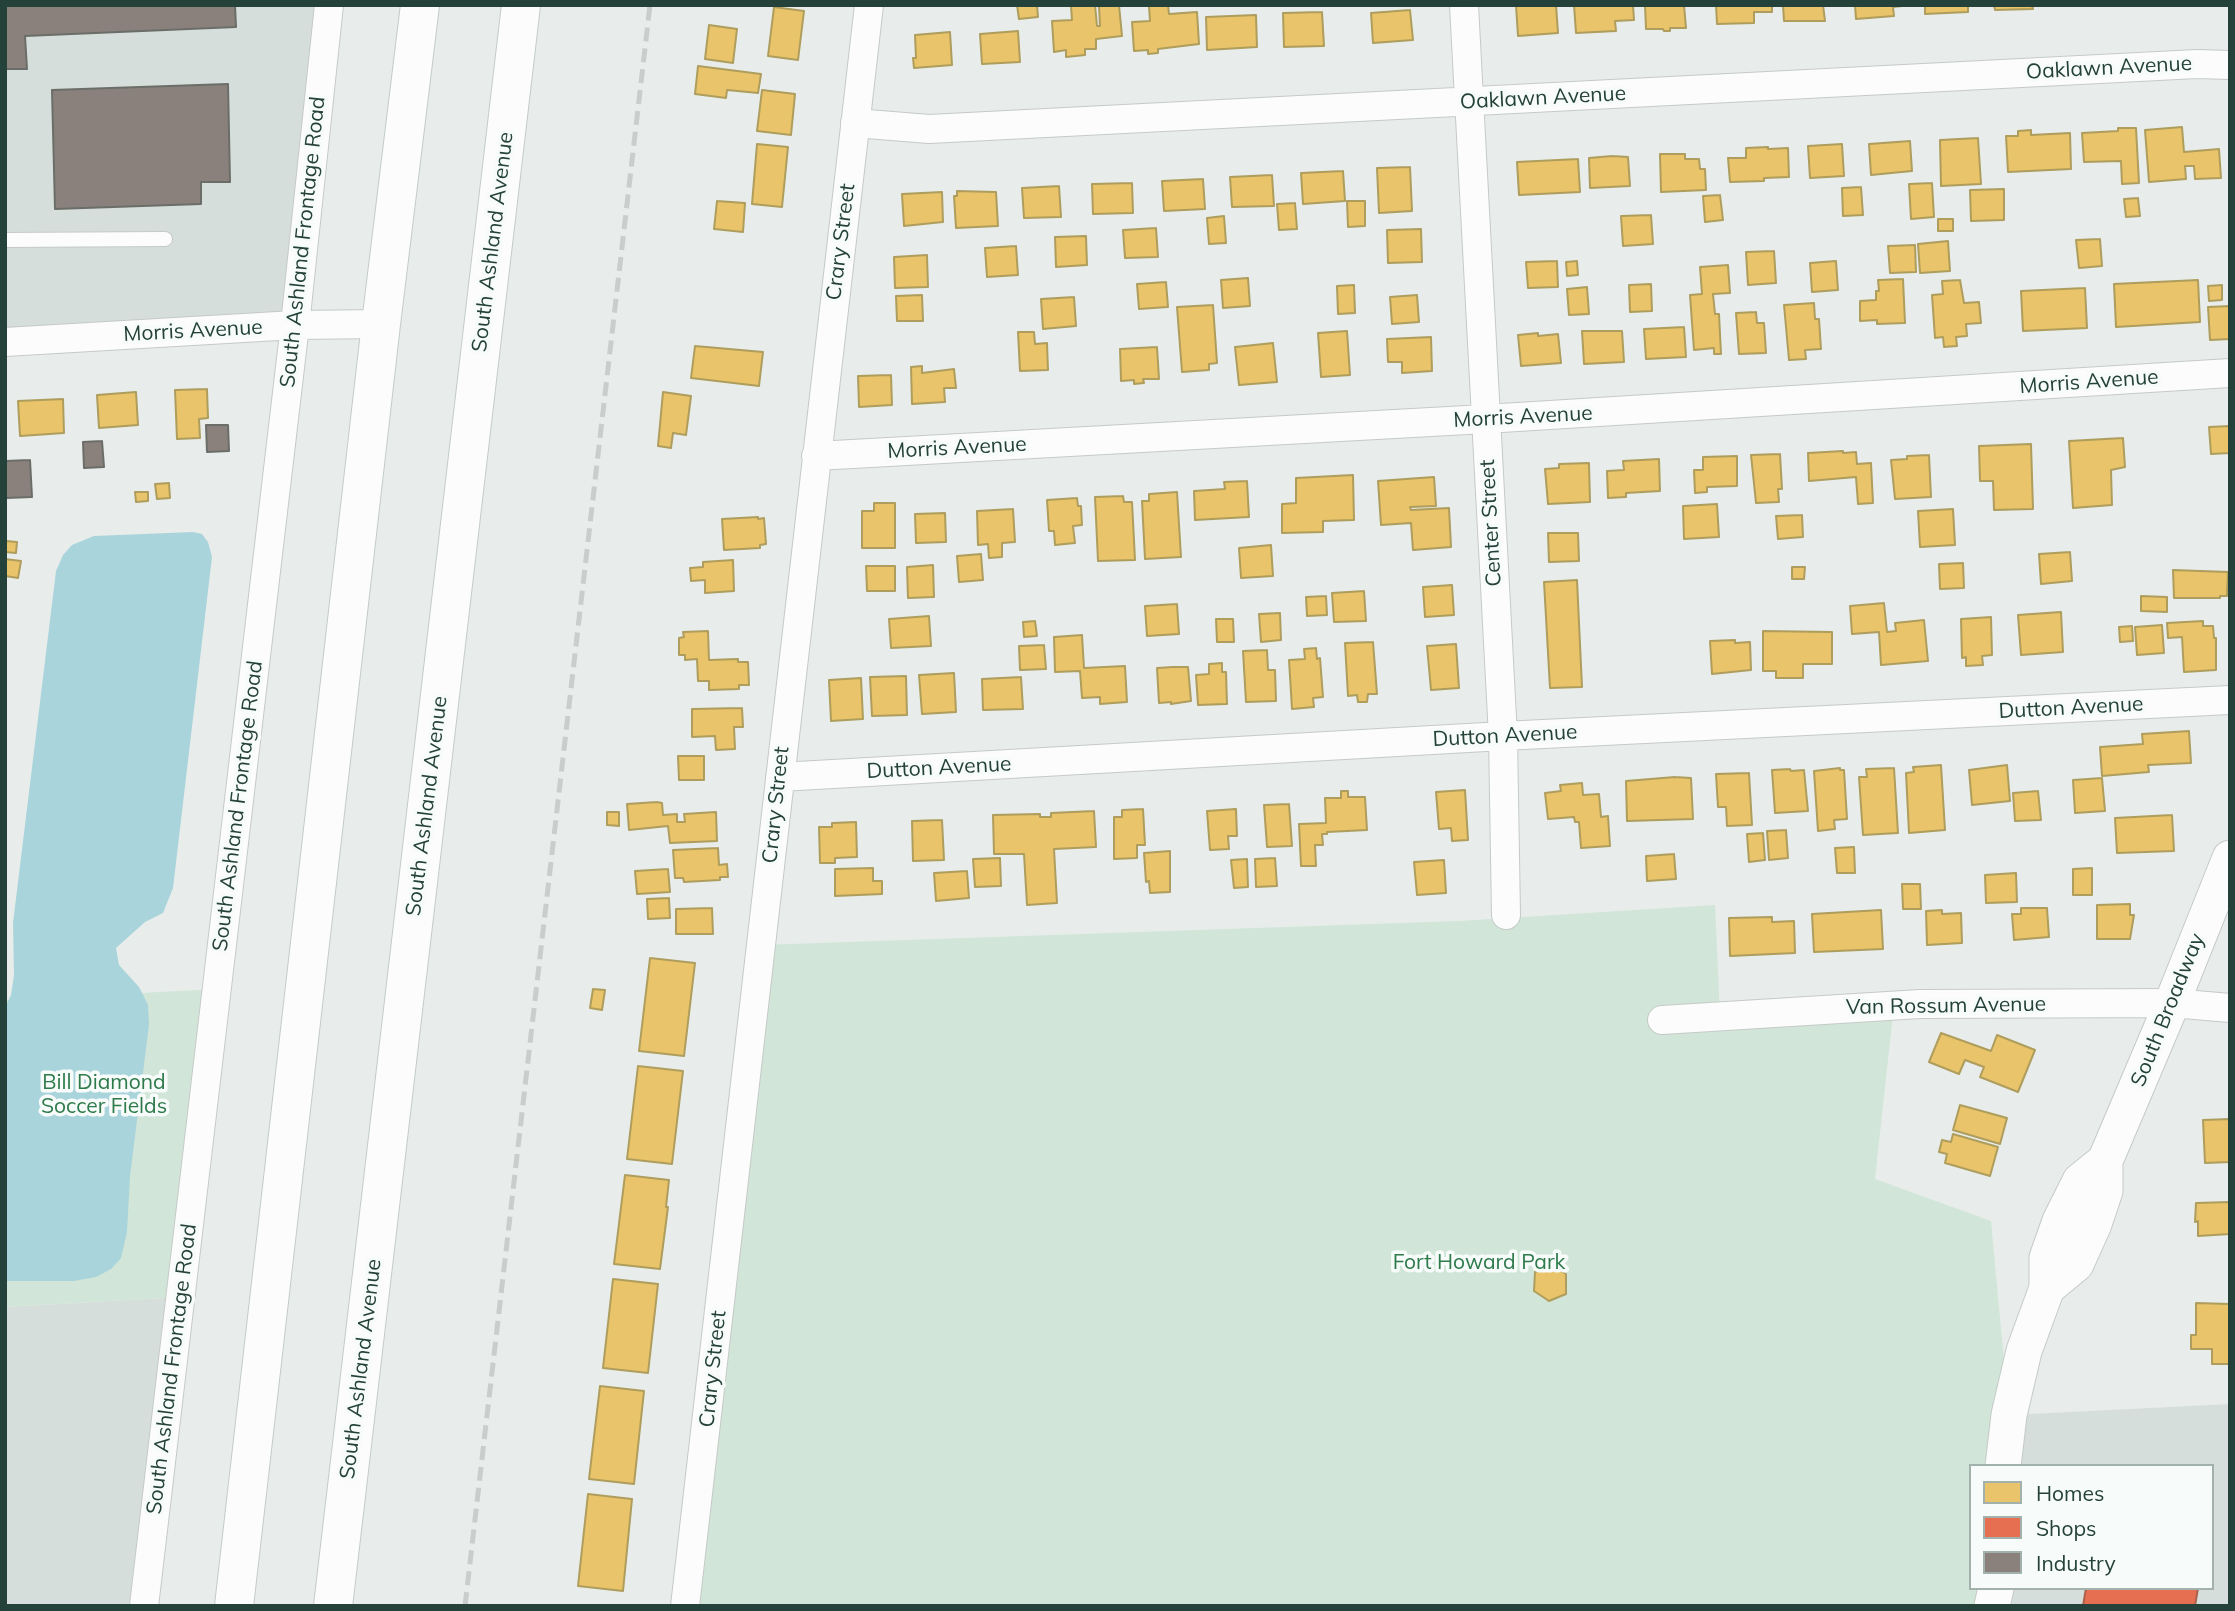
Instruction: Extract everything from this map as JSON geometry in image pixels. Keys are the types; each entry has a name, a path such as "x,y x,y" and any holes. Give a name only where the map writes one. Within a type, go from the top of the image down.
{"main road":[{"path":"234,1606 420,5"},
{"name":"South Ashland Avenue","path":"333,1606 521,5"}],"street":[{"name":"South Ashland Frontage Road","path":"144,1606 295,325 329,5"},
{"name":"Crary Street","path":"685,1606 869,5"},
{"name":"Center Street","path":"1464,5 1503,736 1506,915"},
{"name":"Oaklawn Avenue","path":"855,123 929,129 2197,64 2230,65"},
{"name":"Morris Avenue","path":"5,342 295,325 381,324"},
{"name":"Morris Avenue","path":"816,456 1485,419 2230,373"},
{"name":"Dutton Avenue","path":"780,777 1503,736 2230,699"},
{"name":"South Broadway","path":"2003,1464 2009,1415 2024,1351 2047,1288 2047,1258 2065,1210 2080,1181 2105,1161 2230,858"},
{"name":"Van Rossum Avenue","path":"1662,1020 1920,1004 2172,1003 2230,1008"}],"lane":[{"path":"5,240 165,239"}],"shaded area":[{"path":"5,5 329,5 295,325 5,342"},
{"path":"181,1297 144,1606 5,1606 5,1307"},
{"path":"2230,1404 2230,1606 1992,1606 1996,1590 2214,1590 2214,1464 2003,1464 2009,1415"}],"green space":[{"name":"Fort Howard Park","path":"1715,905 1720,1015 1894,1005 1875,1179 1991,1221 2009,1415 2003,1464 1969,1464 1969,1590 1995,1590 1991,1606 685,1606 761,945 1459,921"},
{"name":"Bill Diamond Soccer Fields","path":"217,989 181,1297 5,1307 5,1000"}],"water":[{"path":"193,532 202,534 208,542 212,557 173,888 163,913 145,922 116,948 119,965 139,987 148,1005 149,1025 130,1176 127,1232 121,1258 111,1269 96,1277 74,1281 5,1281 5,1007 11,995 14,975 13,923 56,571 63,555 72,545 94,536"}],"building: Homes":[{"path":"1017,5 1037,5 1038,17 1019,19"},
{"path":"1095,5 1097,26 1100,26 1099,6 1119,5 1122,36 1096,39 1096,49 1085,49 1085,55 1066,57 1066,50 1054,52 1052,21 1072,20 1071,6"},
{"path":"1168,5 1169,14 1197,12 1199,44 1158,49 1158,53 1148,54 1148,50 1134,51 1132,22 1150,21 1149,6"},
{"path":"1516,5 1556,5 1558,33 1518,36"},
{"path":"1574,5 1633,5 1634,20 1615,21 1616,31 1576,33"},
{"path":"1645,5 1684,5 1686,28 1670,28 1670,31 1646,29"},
{"path":"1716,5 1772,5 1772,12 1754,12 1754,23 1717,24"},
{"path":"1783,5 1823,5 1825,21 1784,21"},
{"path":"1855,5 1912,5 1893,7 1894,16 1856,19"},
{"path":"1925,5 1968,5 1968,12 1925,14"},
{"path":"1994,5 2032,5 2033,9 1995,10"},
{"path":"774,7 804,11 798,60 768,56"},
{"path":"1410,10 1413,40 1373,43 1371,13"},
{"path":"1322,12 1324,46 1284,47 1283,13"},
{"path":"1256,15 1257,47 1207,50 1206,17"},
{"path":"709,25 737,29 733,63 705,59"},
{"path":"1018,31 1020,62 982,64 980,34"},
{"path":"950,32 952,65 914,68 915,35"},
{"path":"698,66 761,74 758,93 727,90 726,98 695,94"},
{"path":"762,90 795,94 791,135 757,131"},
{"path":"2182,127 2184,152 2219,149 2221,178 2195,179 2194,166 2185,166 2186,179 2149,182 2145,130"},
{"path":"2118,128 2136,128 2139,183 2122,184 2121,161 2084,162 2082,133 2118,131"},
{"path":"2031,130 2031,135 2070,133 2071,169 2008,172 2006,136 2018,136 2018,131"},
{"path":"1978,138 1981,184 1941,186 1940,140"},
{"path":"1910,141 1912,171 1871,175 1869,144"},
{"path":"757,144 788,147 782,207 752,204"},
{"path":"1842,144 1844,176 1810,178 1808,146"},
{"path":"1746,148 1788,148 1789,177 1730,182 1728,158 1746,158"},
{"path":"1660,154 1685,154 1685,159 1699,159 1700,169 1705,169 1706,190 1661,192"},
{"path":"1628,157 1630,186 1590,188 1589,158"},
{"path":"1578,159 1580,192 1519,195 1517,162"},
{"path":"1410,167 1412,211 1379,213 1377,168"},
{"path":"1343,171 1345,201 1303,204 1301,173"},
{"path":"1272,175 1274,206 1232,207 1230,177"},
{"path":"1203,179 1205,209 1164,211 1162,181"},
{"path":"1132,183 1133,213 1093,214 1092,184"},
{"path":"1932,183 1934,217 1911,219 1909,184"},
{"path":"1059,186 1061,217 1024,218 1022,188"},
{"path":"1861,187 1863,215 1843,216 1842,188"},
{"path":"2004,189 2004,220 1971,221 1970,190"},
{"path":"957,191 996,192 998,226 956,228 954,196 957,196"},
{"path":"942,192 943,222 904,226 902,194"},
{"path":"1720,195 1723,220 1705,222 1703,196"},
{"path":"2138,198 2140,216 2126,217 2124,199"},
{"path":"717,201 745,203 743,232 714,229"},
{"path":"1347,201 1365,201 1365,226 1348,227"},
{"path":"1295,203 1297,229 1279,230 1277,204"},
{"path":"1651,215 1653,244 1623,246 1621,216"},
{"path":"1224,216 1226,243 1209,244 1207,218"},
{"path":"1938,219 1953,219 1953,231 1938,231"},
{"path":"1156,228 1158,257 1125,258 1123,230"},
{"path":"1421,229 1422,262 1388,263 1387,230"},
{"path":"1086,236 1087,265 1056,267 1055,237"},
{"path":"2100,239 2102,266 2079,268 2076,240"},
{"path":"1948,241 1950,271 1920,273 1918,244"},
{"path":"1915,245 1916,272 1890,273 1888,246"},
{"path":"1016,246 1018,275 987,277 985,248"},
{"path":"1774,251 1776,283 1748,285 1746,252"},
{"path":"927,255 928,287 895,288 894,257"},
{"path":"1557,261 1558,287 1528,288 1526,262"},
{"path":"1577,261 1578,275 1567,276 1566,262"},
{"path":"1836,261 1838,290 1812,292 1810,263"},
{"path":"1728,265 1730,293 1713,294 1715,314 1719,314 1721,354 1714,354 1714,348 1694,350 1690,295 1702,294 1700,267"},
{"path":"1248,278 1250,306 1223,308 1221,280"},
{"path":"1903,279 1905,323 1877,324 1877,320 1860,321 1860,301 1876,300 1878,280"},
{"path":"1960,280 1964,303 1979,302 1981,323 1966,324 1967,336 1956,337 1957,346 1944,347 1943,337 1935,338 1932,295 1943,294 1942,281"},
{"path":"2198,280 2200,322 2116,327 2114,284"},
{"path":"1166,282 1168,307 1139,309 1137,284"},
{"path":"1651,284 1652,311 1630,312 1629,285"},
{"path":"1354,285 1355,313 1338,314 1337,286"},
{"path":"2222,285 2222,300 2209,301 2208,286"},
{"path":"1587,287 1589,314 1569,315 1567,289"},
{"path":"2085,288 2087,328 2023,331 2021,291"},
{"path":"922,295 923,321 897,321 896,296"},
{"path":"1417,295 1419,322 1392,324 1390,297"},
{"path":"1074,297 1076,326 1043,329 1041,299"},
{"path":"1814,303 1815,319 1819,319 1821,349 1805,350 1806,359 1789,360 1784,305"},
{"path":"1213,305 1217,363 1209,364 1209,370 1182,372 1177,307"},
{"path":"2230,306 2230,339 2210,340 2208,307"},
{"path":"1756,312 1757,323 1764,323 1766,353 1739,354 1736,313"},
{"path":"1684,327 1686,357 1646,359 1644,329"},
{"path":"1347,331 1350,375 1321,377 1318,333"},
{"path":"1582,331 1622,331 1624,362 1584,364"},
{"path":"1018,332 1034,332 1035,344 1047,343 1048,370 1020,371"},
{"path":"1538,333 1538,336 1558,334 1561,363 1521,366 1518,335"},
{"path":"1431,337 1432,371 1402,373 1402,362 1388,362 1387,339"},
{"path":"1273,343 1277,382 1239,385 1235,347"},
{"path":"695,346 763,352 759,386 691,378"},
{"path":"1157,347 1159,379 1143,379 1144,383 1134,384 1134,380 1121,381 1120,349"},
{"path":"922,366 922,373 954,369 956,388 944,388 945,402 912,404 911,367"},
{"path":"891,375 892,405 859,407 858,376"},
{"path":"207,389 208,418 199,419 200,438 177,439 175,390"},
{"path":"136,392 138,425 99,428 97,395"},
{"path":"663,392 691,396 686,435 673,433 671,448 658,446"},
{"path":"63,399 64,433 20,436 18,401"},
{"path":"2230,426 2230,453 2211,454 2209,427"},
{"path":"2123,438 2125,467 2111,470 2112,505 2073,508 2069,441"},
{"path":"2031,444 2033,509 1994,510 1993,481 1980,481 1979,446"},
{"path":"1856,452 1857,464 1871,463 1873,503 1858,504 1856,477 1809,481 1808,453"},
{"path":"1780,454 1782,489 1778,489 1779,502 1756,503 1751,455"},
{"path":"1929,455 1931,497 1895,499 1891,460"},
{"path":"1737,456 1737,486 1707,487 1707,492 1695,493 1694,470 1703,470 1703,457"},
{"path":"1659,459 1660,491 1626,493 1626,497 1608,498 1607,471 1624,470 1623,461"},
{"path":"1589,463 1590,502 1548,504 1545,469 1559,468 1559,464"},
{"path":"1353,475 1354,520 1323,521 1323,532 1282,533 1282,504 1296,503 1296,478"},
{"path":"1434,477 1436,506 1410,507 1411,510 1449,508 1451,547 1413,550 1411,523 1381,525 1378,481"},
{"path":"1247,481 1249,517 1195,520 1194,491 1225,489 1224,482"},
{"path":"169,483 170,498 157,499 155,484"},
{"path":"135,492 148,492 148,501 136,502"},
{"path":"1177,492 1181,557 1145,559 1142,501 1149,501 1149,494"},
{"path":"1123,496 1124,502 1132,502 1135,560 1098,561 1095,497"},
{"path":"1077,498 1078,506 1081,506 1082,525 1073,526 1075,543 1055,545 1054,531 1049,531 1047,500"},
{"path":"874,503 895,503 895,548 862,548 862,511 874,511"},
{"path":"1717,504 1719,537 1684,539 1683,506"},
{"path":"1013,509 1015,542 1002,543 1002,557 989,558 988,544 978,545 977,511"},
{"path":"1953,509 1955,545 1920,547 1918,511"},
{"path":"945,513 946,542 916,543 915,514"},
{"path":"1802,515 1803,537 1778,539 1776,516"},
{"path":"764,518 766,544 760,545 760,548 724,550 722,519"},
{"path":"1548,533 1578,533 1579,561 1549,562"},
{"path":"6,541 17,542 16,553 5,552"},
{"path":"1271,545 1273,576 1241,578 1239,548"},
{"path":"2070,552 2072,581 2041,584 2039,554"},
{"path":"981,554 983,580 959,582 957,556"},
{"path":"5,559 21,561 18,578 5,576"},
{"path":"733,560 734,591 705,593 705,580 691,581 690,568 703,567 703,562"},
{"path":"1963,563 1964,588 1940,589 1939,564"},
{"path":"933,565 934,597 908,598 907,567"},
{"path":"866,566 895,566 895,591 867,591"},
{"path":"1792,567 1805,567 1804,579 1792,579"},
{"path":"2173,570 2228,572 2227,596 2174,598"},
{"path":"1577,580 1582,687 1550,688 1544,582"},
{"path":"1452,585 1454,615 1425,617 1423,587"},
{"path":"1364,591 1366,621 1334,622 1332,593"},
{"path":"1326,596 1327,615 1307,616 1306,597"},
{"path":"2141,596 2167,597 2167,612 2141,611"},
{"path":"1884,603 1887,632 1896,631 1895,623 1924,620 1928,661 1881,665 1879,632 1852,634 1850,606"},
{"path":"1177,604 1179,634 1147,636 1145,606"},
{"path":"2061,612 2063,652 2021,655 2018,615"},
{"path":"1280,613 1281,640 1261,642 1259,614"},
{"path":"929,616 931,646 891,648 889,619"},
{"path":"1991,617 1992,655 1982,656 1983,665 1966,666 1966,657 1962,658 1961,619"},
{"path":"1216,619 1233,619 1234,642 1217,642"},
{"path":"1035,621 1037,636 1024,637 1023,622"},
{"path":"2203,621 2203,626 2213,626 2216,638 2216,670 2184,672 2182,637 2168,638 2167,623"},
{"path":"2162,625 2164,653 2137,655 2135,627"},
{"path":"2132,626 2133,641 2120,642 2119,627"},
{"path":"708,631 709,660 738,659 738,662 748,662 749,685 739,685 739,689 709,690 709,681 698,681 697,659 685,660 685,655 679,655 679,638 684,637 683,632"},
{"path":"1763,631 1832,632 1832,664 1803,664 1803,678 1776,678 1776,671 1763,671"},
{"path":"1082,635 1084,668 1125,666 1127,702 1100,704 1100,697 1082,698 1080,671 1055,672 1054,637"},
{"path":"1735,640 1735,643 1750,642 1751,670 1712,674 1710,641"},
{"path":"1373,642 1377,694 1368,694 1367,702 1358,702 1357,695 1348,696 1345,643"},
{"path":"1456,644 1459,688 1431,690 1427,646"},
{"path":"1044,645 1046,669 1020,670 1019,646"},
{"path":"1316,648 1317,659 1320,658 1323,697 1313,698 1314,707 1292,709 1289,660 1305,659 1304,649"},
{"path":"1267,650 1268,670 1275,670 1276,701 1246,702 1243,651"},
{"path":"1222,663 1222,672 1226,672 1227,704 1198,705 1196,675 1209,674 1209,664"},
{"path":"1188,667 1191,701 1159,703 1157,668"},
{"path":"954,673 956,712 922,714 919,675"},
{"path":"906,676 907,715 872,716 870,677"},
{"path":"1021,677 1023,709 983,710 982,679"},
{"path":"861,678 863,719 831,721 829,680"},
{"path":"742,708 743,727 734,727 735,749 716,750 715,736 692,737 692,709"},
{"path":"2189,731 2191,763 2148,765 2149,772 2102,776 2100,747 2143,744 2142,734"},
{"path":"678,756 704,756 704,780 679,780"},
{"path":"1941,765 1945,830 1909,833 1906,773 1914,772 1913,767"},
{"path":"2007,765 2010,801 1972,805 1969,770"},
{"path":"1840,768 1844,770 1847,819 1834,820 1835,829 1818,831 1814,771"},
{"path":"1894,768 1898,833 1863,835 1859,777 1867,777 1866,769"},
{"path":"1772,770 1804,770 1808,811 1775,813"},
{"path":"1749,773 1752,825 1727,826 1726,807 1718,807 1716,774"},
{"path":"1691,778 1693,819 1627,821 1626,781"},
{"path":"2102,778 2105,811 2075,813 2073,780"},
{"path":"1582,783 1583,795 1599,794 1601,817 1608,816 1610,846 1581,848 1579,822 1575,822 1574,817 1548,819 1545,793 1561,791 1560,785"},
{"path":"1465,790 1468,840 1452,841 1451,828 1439,829 1436,792"},
{"path":"1341,791 1348,791 1348,797 1365,797 1367,830 1322,834 1323,845 1315,845 1316,866 1301,866 1299,824 1326,823 1325,798 1341,798"},
{"path":"2038,791 2041,820 2015,821 2013,793"},
{"path":"662,803 663,815 677,814 677,822 685,822 684,814 716,812 717,841 670,843 668,826 629,830 627,804"},
{"path":"1289,804 1292,846 1267,847 1264,805"},
{"path":"1143,809 1145,845 1137,845 1137,858 1114,859 1114,817 1122,817 1122,810"},
{"path":"1236,809 1237,836 1228,836 1229,849 1210,850 1207,811"},
{"path":"1094,811 1096,847 1054,849 1057,903 1027,905 1024,854 994,854 993,815 1040,814 1040,817 1051,817 1051,813"},
{"path":"607,812 619,812 619,826 607,825"},
{"path":"2172,815 2174,851 2117,853 2115,818"},
{"path":"942,820 944,860 913,861 912,821"},
{"path":"856,822 857,857 835,858 835,863 820,863 819,827 832,827 832,823"},
{"path":"1786,830 1788,858 1769,860 1767,831"},
{"path":"1763,833 1765,860 1749,862 1747,834"},
{"path":"1854,847 1855,873 1837,873 1835,848"},
{"path":"718,848 719,865 727,864 728,877 684,882 683,878 675,878 673,850"},
{"path":"1170,851 1170,892 1150,893 1149,881 1146,882 1144,853"},
{"path":"1674,854 1676,879 1647,881 1646,856"},
{"path":"1000,858 1001,886 975,887 973,859"},
{"path":"1275,858 1277,886 1256,887 1255,859"},
{"path":"1247,859 1248,887 1234,888 1231,860"},
{"path":"1444,860 1446,893 1417,895 1414,862"},
{"path":"873,868 873,881 882,881 882,894 835,896 835,869"},
{"path":"2092,868 2092,895 2073,895 2073,869"},
{"path":"668,869 670,892 637,894 635,871"},
{"path":"967,871 969,898 936,901 934,873"},
{"path":"2016,873 2017,902 1986,903 1985,875"},
{"path":"1902,884 1920,884 1921,909 1903,909"},
{"path":"669,898 670,918 648,919 647,899"},
{"path":"2130,904 2130,915 2134,915 2130,939 2097,939 2097,905"},
{"path":"712,908 713,934 676,934 676,909"},
{"path":"2021,908 2047,908 2049,937 2014,940 2012,914 2021,914"},
{"path":"1881,910 1883,949 1814,952 1812,914"},
{"path":"1942,910 1942,914 1961,913 1962,943 1927,945 1926,911"},
{"path":"1772,917 1772,922 1794,921 1795,953 1730,956 1729,918"},
{"path":"650,958 695,963 684,1056 639,1051"},
{"path":"593,989 605,990 602,1010 590,1008"},
{"path":"1941,1033 1991,1051 1997,1035 2035,1050 2018,1092 1980,1077 1984,1067 1965,1060 1959,1074 1929,1062"},
{"path":"638,1066 683,1071 672,1164 627,1159"},
{"path":"1960,1105 2007,1118 2000,1144 1953,1130"},
{"path":"2230,1119 2230,1162 2205,1163 2203,1120"},
{"path":"1953,1134 1998,1147 1990,1176 1945,1163 1947,1154 1939,1152 1942,1140 1951,1142"},
{"path":"625,1175 669,1180 660,1269 614,1264"},
{"path":"2230,1202 2230,1234 2198,1236 2198,1221 2195,1222 2196,1203"},
{"path":"1551,1265 1566,1274 1566,1294 1549,1301 1534,1291 1535,1272"},
{"path":"613,1279 658,1284 648,1373 603,1368"},
{"path":"2196,1303 2230,1304 2230,1364 2212,1364 2212,1349 2191,1349 2191,1335 2196,1335"},
{"path":"600,1386 644,1391 634,1484 589,1479"},
{"path":"588,1494 632,1499 623,1591 578,1586"}],"building: Shops":[{"path":"2086,1590 2198,1590 2195,1606 2083,1606"}],"building: Industry":[{"path":"5,5 235,5 236,27 25,36 27,69 5,69"},
{"path":"228,84 230,182 201,182 201,204 55,209 52,90"},
{"path":"206,425 228,425 229,451 207,452"},
{"path":"102,441 104,467 84,468 83,442"},
{"path":"30,460 32,497 6,498 5,461"}],"railway":[{"path":"465,1606 650,5"}]}
